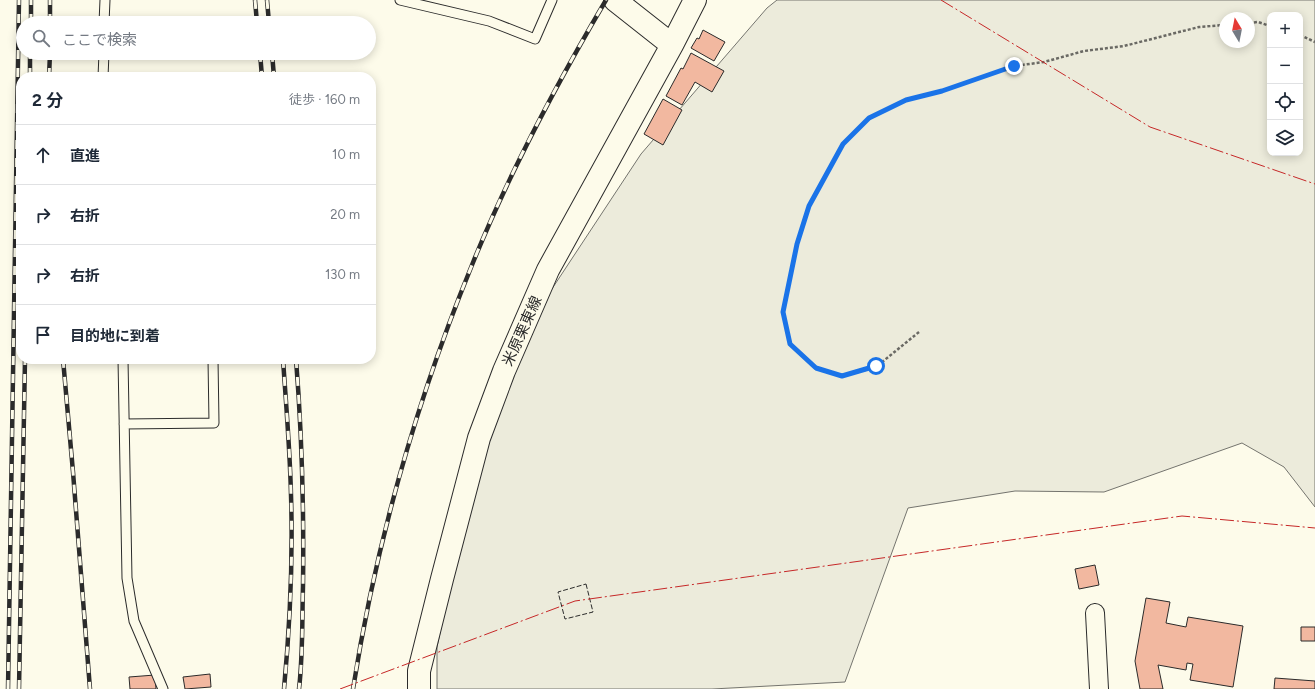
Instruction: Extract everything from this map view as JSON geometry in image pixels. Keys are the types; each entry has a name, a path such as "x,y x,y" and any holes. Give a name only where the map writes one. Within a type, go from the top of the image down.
{"main road":[{"path":"615,0 672,45"},
{"name":"米原栗東線","path":"419,689 419,671 473,460 479,438 504,371 548,270 672,45 695,0"}],"street":[{"path":"1095,613 1100,689"}],"lane":[{"path":"104,16 105,0"},
{"path":"400,0 489,21 535,39 552,0"},
{"path":"103,72 104,60"},
{"path":"123,364 128,585 134,621 163,689"},
{"path":"124,424 214,423 213,364"}],"path":[{"path":"1255,22 1267,25"},
{"path":"919,332 876,366 842,376 816,368 790,344 783,312 797,244 809,206 843,144 869,118 906,100 942,91 1014,66 1044,62 1084,51 1124,46 1199,27 1219,25"},
{"path":"1303,36 1315,42"}],"shaded area":[{"path":"777,0 1315,0 1315,507 1284,467 1242,443 1104,492 1015,491 908,508 845,682 712,689 437,689 437,647 457,553 487,446 538,310 641,154 767,8"}],"building":[{"path":"703,30 725,42 714,61 691,48 697,38 699,39"},
{"path":"691,53 724,71 712,92 695,82 682,105 666,96"},
{"path":"663,99 682,110 663,145 644,134"},
{"path":"1095,565 1099,585 1079,589 1075,569"},
{"path":"1146,598 1170,602 1166,623 1186,627 1188,617 1243,626 1233,687 1190,680 1193,664 1187,663 1186,670 1158,665 1163,689 1140,689 1135,661"},
{"path":"1301,627 1315,627 1315,641 1301,641"},
{"path":"210,674 211,687 185,689 183,677"},
{"path":"155,675 156,689 130,689 129,677"},
{"path":"1275,678 1315,681 1315,689 1274,689"}],"railway":[{"path":"19,0 19,16"},
{"path":"31,0 31,16"},
{"path":"50,0 50,16"},
{"path":"255,0 256,16"},
{"path":"267,0 268,16"},
{"path":"353,689 373,580 400,474 433,369 452,317 486,231 517,163 569,64 606,0"},
{"path":"18,60 18,72"},
{"path":"30,60 30,72"},
{"path":"49,72 50,60"},
{"path":"261,60 262,72"},
{"path":"273,60 274,72"},
{"path":"8,689 16,188"},
{"path":"19,689 25,364"},
{"path":"63,364 90,689"},
{"path":"283,364 290,461 292,544 288,641 284,689"},
{"path":"296,364 301,444 303,529 302,638 299,689"}],"fence":[{"path":"586,584 593,612 565,619 558,592 586,584"}],"power":[{"path":"941,0 1150,127 1315,184"},
{"path":"340,689 575,601 1182,516 1315,528"}],"route":[{"path":"876,366 842,376 816,368 790,344 783,312 797,244 809,206 843,144 869,118 906,100 942,91 1014,66"}]}
